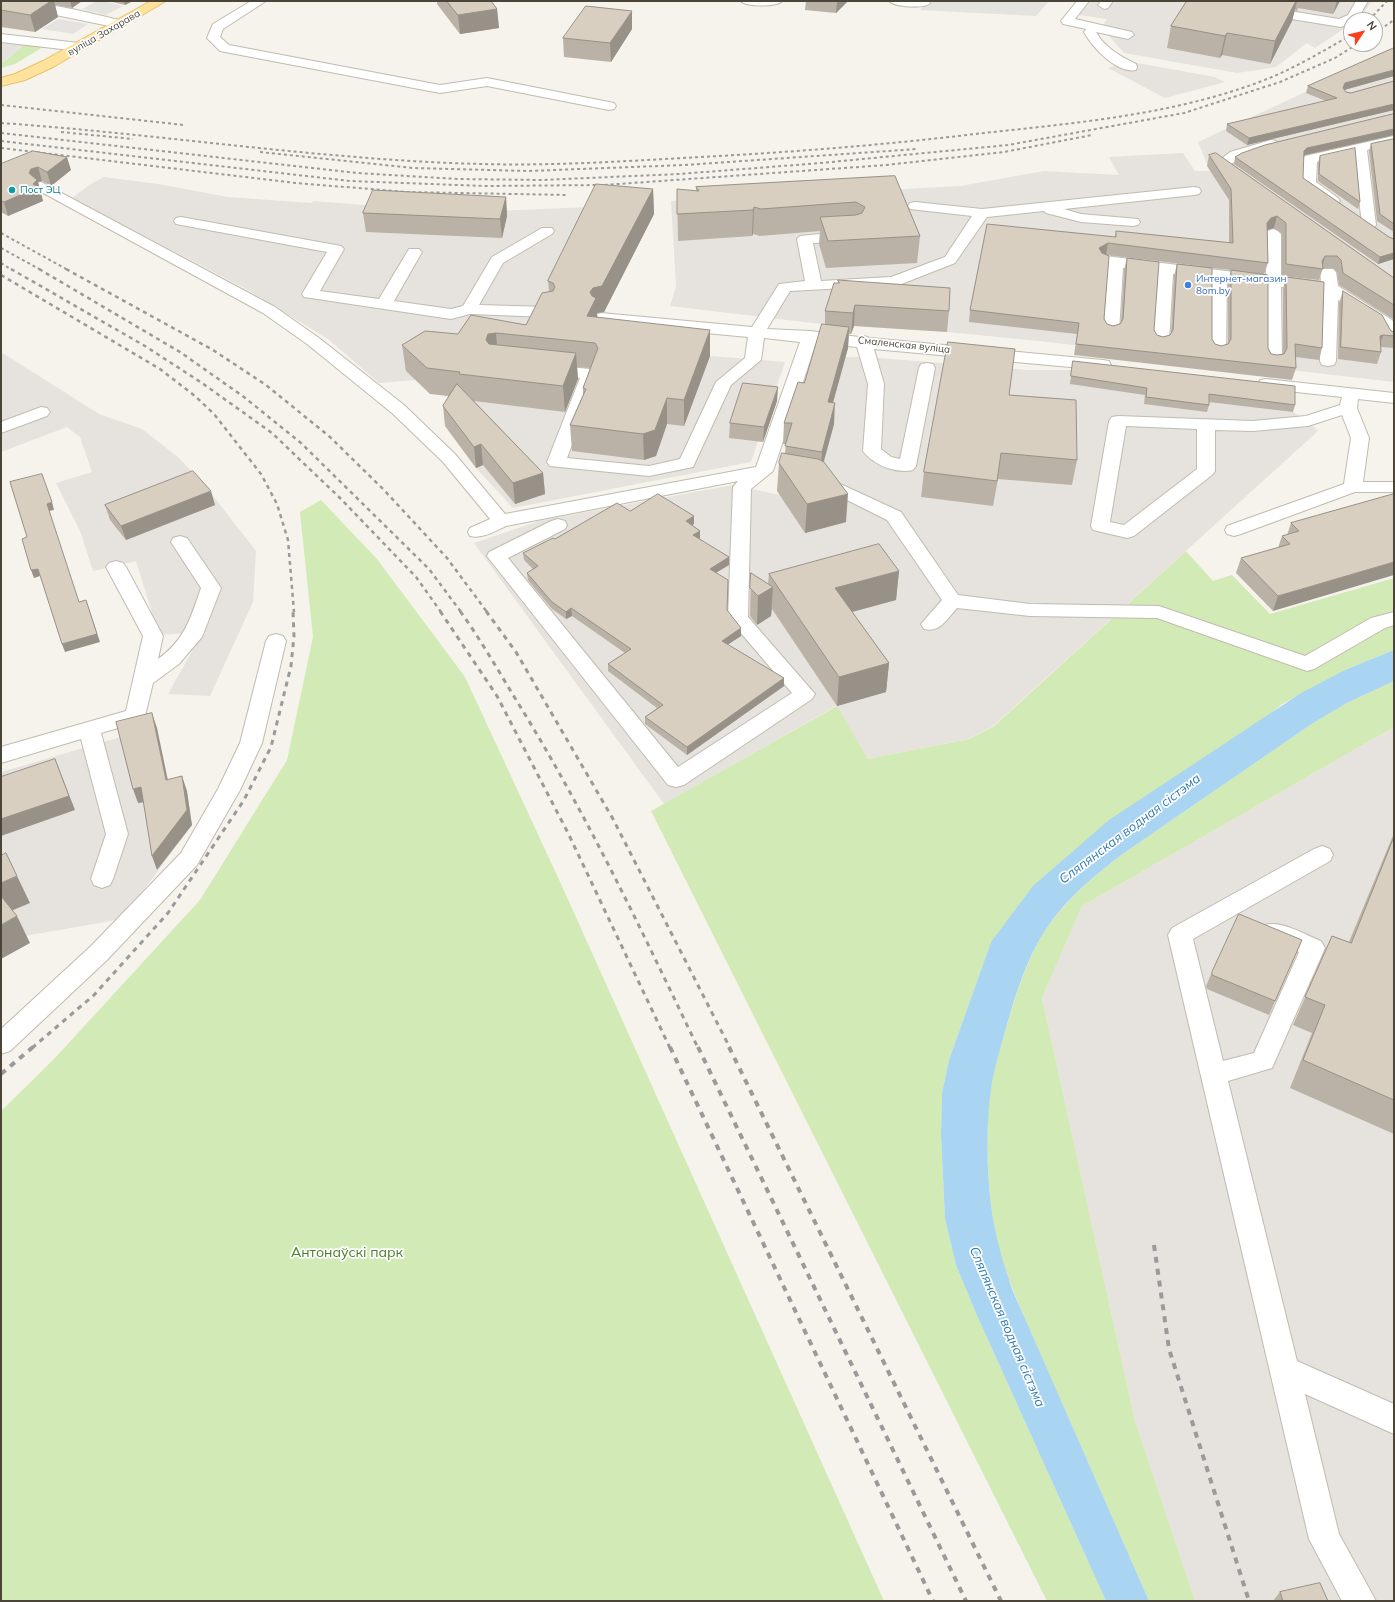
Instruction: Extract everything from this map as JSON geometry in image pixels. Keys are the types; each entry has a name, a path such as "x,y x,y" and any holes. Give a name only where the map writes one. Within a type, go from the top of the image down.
{"main road":[{"name":"вуліца Захарава","path":"1,82 20,77 48,64 160,1"}],"street":[{"path":"7,1 72,13 119,24"},
{"path":"260,1 217,27 213,38 225,48 440,89 487,82 609,106"},
{"path":"747,1 776,1"},
{"path":"895,1 924,3"},
{"path":"1082,1 1067,21 1128,35"},
{"path":"1205,1 1341,23 1353,17 1362,1"},
{"path":"1093,28 1090,32 1102,50 1111,57 1131,67"},
{"path":"1,38 79,47"},
{"path":"1382,233 1309,184 1310,159 1394,140"},
{"path":"1254,186 1222,164 1235,155 1281,142"},
{"path":"1360,147 1369,224"},
{"path":"41,186 269,310 313,341 398,409 438,447 449,458 501,521"},
{"path":"915,206 982,213 1194,191"},
{"path":"1041,207 1081,218 1133,222"},
{"path":"529,368 590,374 556,462 649,472 688,463 724,382 753,360 757,332 785,287 893,282 950,260 982,213"},
{"path":"181,221 336,249 310,294 451,314 469,309 548,312"},
{"path":"469,309 497,260 547,230"},
{"path":"1273,234 1274,360"},
{"path":"814,286 806,239 854,235"},
{"path":"384,304 414,252"},
{"path":"1112,331 1111,262 1330,288 1386,323 1394,339"},
{"path":"1161,342 1166,269"},
{"path":"1328,272 1330,288 1328,361"},
{"path":"1218,351 1220,275"},
{"name":"Смаленская вуліца","path":"601,318 864,341 1119,367"},
{"path":"558,525 496,556 676,779 805,694 738,618 742,487 772,472 810,336"},
{"path":"864,341 876,384 872,451 884,461 908,466 927,368"},
{"path":"1250,382 1349,400 1394,398"},
{"path":"1206,424 1206,470 1127,532 1100,526 1118,421 1206,424 1253,426 1308,421 1349,400"},
{"path":"1349,400 1360,438 1352,487"},
{"path":"1,428 41,412"},
{"path":"478,532 501,521 772,472"},
{"path":"808,478 822,481 894,516 952,600 1030,610 1158,612 1307,664 1378,623 1394,618"},
{"path":"1234,530 1352,487 1394,487"},
{"path":"143,680 172,659 195,632 211,588 180,542"},
{"path":"1,755 135,716 153,636 116,567"},
{"path":"931,624 952,600"},
{"path":"1,1044 99,953 189,859 229,790 251,743 276,641"},
{"path":"89,729 117,834 102,879"},
{"path":"1322,855 1180,934 1325,1539 1360,1601"},
{"path":"1214,1074 1263,1061 1313,948 1222,911"},
{"path":"1284,1370 1394,1419"}],"shaded area":[{"path":"97,1 123,6 106,15 82,9"},
{"path":"927,1 1049,1 1036,16 920,10"},
{"path":"1090,1 1372,1 1364,12 1343,12 1343,29 1315,48 1307,43 1276,67 1237,73 1124,53 1109,36 1100,30 1107,19 1079,15"},
{"path":"58,19 88,24 73,34 42,29"},
{"path":"1,42 24,45 1,64"},
{"path":"1394,53 1394,382 1039,341 947,332 821,324 670,306 676,287 671,201 960,186 1044,171 1119,175 1109,157 1183,153 1195,171 1210,171 1198,142 1387,54"},
{"path":"1126,61 1215,77 1225,82 1165,98 1108,68"},
{"path":"104,177 158,184 228,197 312,203 313,201 377,206 496,211 588,207 654,214 601,318 710,356 785,362 751,462 513,508 476,468 445,426 463,399 439,395 449,377 379,383 328,339 246,289 72,198 89,185"},
{"path":"1,352 99,414 142,429 178,457 203,483 256,551 253,602 210,696 168,694 203,632 159,635 136,561 93,571 80,531 56,483 92,472 80,437 67,427 1,452"},
{"path":"845,357 867,357 1028,370 1072,370 1293,399 1293,412 1308,421 1318,431 992,727 968,739 868,759 836,706 664,804 474,543 542,520 733,485 780,495 814,466"},
{"path":"1394,727 1394,1601 1195,1601 1135,1421 1042,998 1082,906"},
{"path":"121,737 171,795 187,791 192,825 122,919 25,936 1,916 1,772"}],"green space":[{"path":"24,45 43,47 15,64 1,68 1,64"},
{"name":"Антонаўскі парк","path":"321,500 377,559 465,677 561,884 884,1601 1,1601 1,1111 54,1059 200,900 287,760 313,637 300,512"},
{"path":"1186,551 1213,581 1232,575 1270,614 1394,578 1394,650 1345,670 1282,704 991,942 949,1060 942,1093 941,1135 945,1219 956,1265 975,1311 1106,1601 1047,1601 651,811 837,706 868,759 969,739 993,727"},
{"path":"1394,681 1394,727 1082,906 1042,998 1135,1421 1195,1601 1149,1601 1031,1333 1001,1256 991,1205 987,1138 990,1095 996,1062 1016,995 1034,950 1054,918 1082,888 1124,853 1313,723 1347,703"}],"water":[{"name":"Сляпянская водная сістэма","path":"1394,650 1394,681 1347,703 1313,723 1124,853 1082,888 1054,918 1040,939 1019,985 1011,1009 993,1077 990,1096 988,1117 988,1162 991,1207 1000,1251 1012,1289 1149,1601 1106,1601 975,1311 956,1265 945,1219 941,1135 942,1093 949,1060 991,942 1033,886 1109,820 1301,693 1345,670"}],"building":[{"path":"1,1 51,1 30,15 1,10"},
{"path":"447,1 491,1 497,9 458,15"},
{"path":"1187,1 1296,1 1275,41 1227,33 1225,36 1171,26"},
{"path":"586,6 632,11 610,43 563,38"},
{"path":"1394,48 1394,70 1345,83 1343,88 1346,92 1351,93 1394,81 1394,104 1249,138 1227,124 1337,98 1308,86"},
{"path":"1394,114 1394,129 1307,148 1304,151 1303,178 1394,239 1394,253 1380,257 1235,157 1265,145"},
{"path":"1394,139 1394,224 1380,214 1371,144"},
{"path":"1355,148 1360,202 1319,174 1320,156"},
{"path":"33,151 67,157 47,172 38,167 31,169 29,173 37,180 33,184 39,187 4,202 1,201 1,164"},
{"path":"1216,153 1394,278 1394,305 1343,273 1341,260 1337,256 1325,256 1322,261 1323,269 1286,264 1286,223 1277,216 1271,218 1267,223 1268,263 1108,243 1099,248 1102,253 1109,256 1104,319 1107,324 1113,326 1120,324 1123,319 1127,258 1159,262 1154,330 1157,335 1163,337 1170,335 1173,330 1177,264 1212,268 1212,339 1215,344 1221,346 1228,344 1231,339 1231,270 1268,275 1268,348 1271,354 1284,354 1287,348 1286,277 1324,282 1322,348 1295,344 1296,368 1076,344 1079,323 970,310 987,224 1116,237 1116,231 1233,243 1231,189 1209,155"},
{"path":"895,176 920,236 828,241 820,217 856,215 862,213 865,207 856,202 761,209 754,207 753,210 677,214 677,189 699,191 696,187"},
{"path":"596,184 653,189 602,286 593,288 590,292 592,296 596,298 587,316 710,330 684,400 667,398 655,430 643,434 570,425 586,389 583,388 598,348 595,343 496,333 488,334 486,340 489,344 576,353 563,386 459,374 460,372 427,368 402,345 425,331 458,334 471,315 526,325 542,293 553,291 555,287 553,283 548,281"},
{"path":"373,190 506,197 500,219 363,213"},
{"path":"838,280 950,288 949,311 855,305 853,313 825,311 834,283 839,283"},
{"path":"1343,291 1382,315 1391,331 1394,332 1394,336 1380,336 1381,352 1341,347"},
{"path":"822,324 849,327 828,402 835,403 822,452 785,446 792,423 784,423 798,382 804,383"},
{"path":"948,342 1015,349 1009,395 1076,400 1077,460 1001,453 997,481 924,472"},
{"path":"1073,361 1295,386 1295,405 1209,394 1209,405 1146,397 1147,388 1071,376"},
{"path":"743,383 778,387 764,427 730,423"},
{"path":"457,384 543,473 513,483 481,444 474,447 443,406"},
{"path":"782,453 818,459 824,462 848,494 807,504 779,463"},
{"path":"193,471 211,491 121,526 105,505"},
{"path":"42,474 52,502 47,504 79,602 86,600 97,634 62,644 38,569 31,570 22,539 27,537 10,482"},
{"path":"658,494 694,516 686,521 700,531 693,535 729,557 710,569 728,580 727,610 741,628 722,641 784,678 687,747 645,717 663,705 608,664 631,649 571,608 566,612 552,602 527,573 538,566 523,553 553,538 555,539 617,503 630,511"},
{"path":"1394,494 1394,562 1278,596 1241,558 1290,544 1282,536 1299,531 1291,523"},
{"path":"879,544 899,571 835,588 889,663 839,677 769,574"},
{"path":"751,573 773,587 758,596 750,588"},
{"path":"152,713 166,780 182,776 187,810 152,856 141,787 133,789 116,722"},
{"path":"55,759 69,796 1,819 1,777"},
{"path":"1394,837 1394,1100 1303,1060 1325,1005 1305,997 1332,936 1351,943"},
{"path":"6,853 17,876 1,883 1,856"},
{"path":"1,896 17,916 1,925"},
{"path":"1239,914 1302,940 1275,1001 1212,975 1212,972"},
{"path":"1320,1583 1328,1601 1283,1601 1280,1592"}],"railway":[{"path":"1377,12 1387,1"},
{"path":"1383,28 1394,20"},
{"path":"1,123 421,162 481,164 591,163 770,153 907,142 1050,126 1126,116 1163,109 1237,90 1272,77 1343,39"},
{"path":"1,133 357,173 458,179 542,180 679,174 821,163 1008,145 1184,113 1280,82 1335,58 1344,52"},
{"path":"1,105 184,125"},
{"path":"61,132 133,139"},
{"path":"1,141 350,181 485,186 604,185 886,165 1004,152 1092,135"},
{"path":"1,148 296,183 407,192 568,195"},
{"path":"260,152 413,168 528,171 685,165 917,149"},
{"path":"1,233 68,270"},
{"path":"1,248 41,270"},
{"path":"1,263 12,270"},
{"path":"11,269 145,346 202,383 272,433 341,499 416,577 441,612"},
{"path":"39,269 180,352 244,397 301,443 429,569 461,612"},
{"path":"66,269 213,350 266,385 330,437 384,490 447,558 487,612"},
{"path":"1,275 160,369 195,396 214,414 261,474 277,504 288,540 294,612"},
{"path":"32,1048 94,995 168,913 244,800 271,747 291,666 294,636 293,611"},
{"path":"440,611 497,696 569,835 670,1048"},
{"path":"460,611 490,656 567,787 634,916 698,1048"},
{"path":"486,611 516,652 613,819 730,1048"},
{"path":"1,1074 33,1047"},
{"path":"670,1047 933,1601"},
{"path":"698,1047 966,1601"},
{"path":"729,1047 1001,1601"},
{"path":"1154,1245 1169,1349 1249,1601"}],"place":[{"name":"Пост ЭЦ","path":"12,190"},
{"name":"Интернет-магазин 8om.by","path":"1188,285"}]}
